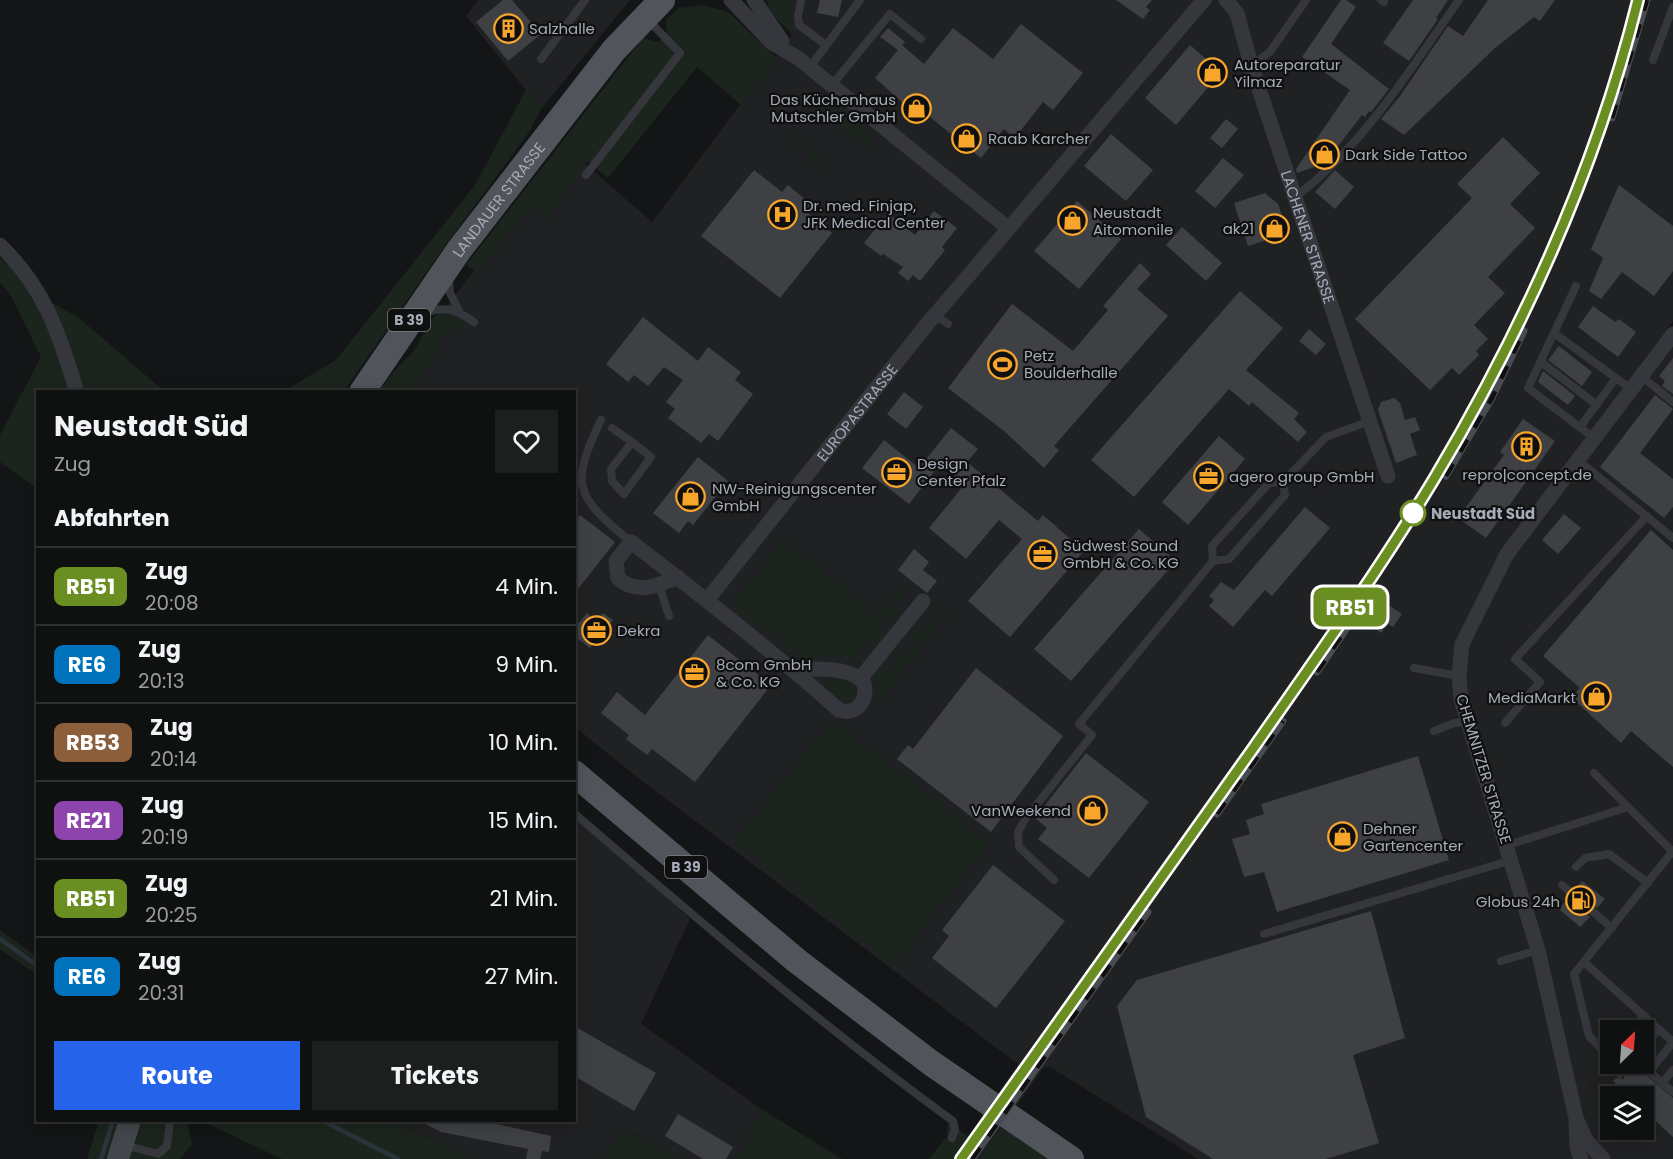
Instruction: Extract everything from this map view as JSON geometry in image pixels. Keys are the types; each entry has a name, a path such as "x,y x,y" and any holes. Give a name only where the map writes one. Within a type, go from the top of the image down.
{"main road":[{"name":"LANDAUER STRASSE","path":"363,390 459,250 614,50 654,9 677,0"},
{"name":"B 39","path":"576,775 797,961 940,1069 1071,1159"},
{"path":"120,1152 129,1122"}],"street":[{"path":"731,0 772,43 804,63"},
{"path":"754,0 775,33 804,63 1008,228"},
{"name":"EUROPASTRASSE","path":"706,600 935,315 1204,0"},
{"name":"LACHENER STRASSE","path":"1226,0 1237,13 1251,65 1388,476"},
{"path":"0,245 16,261 50,312 76,390"},
{"name":"CHEMNITZER STRASSE","path":"1581,1159 1577,1147 1576,1118 1538,950 1508,845 1461,699 1459,676 1462,644 1507,554 1673,334"},
{"path":"678,577 660,585 638,589 626,585 618,578 616,561 632,542 678,577 793,669 839,710 846,712 854,710 864,697 866,690 860,679 843,671 793,669"},
{"path":"860,679 923,601"},
{"name":"CHEMNITZER STRASSE","path":"1576,1118 1586,1140 1603,1159"}],"lane":[{"path":"541,59 585,0"},
{"path":"801,0 799,25 826,45"},
{"path":"804,63 826,45 860,0"},
{"path":"1251,65 1270,52 1306,0"},
{"path":"1296,197 1319,179 1354,145 1459,0"},
{"path":"1653,60 1673,7"},
{"path":"586,175 680,53 654,9"},
{"path":"832,86 890,14 921,39"},
{"path":"459,250 449,287 459,311 474,322"},
{"path":"1576,286 1528,388 1594,438"},
{"path":"405,326 423,314 436,309 459,311"},
{"path":"935,315 948,324"},
{"path":"1554,333 1631,389"},
{"path":"1541,362 1597,405"},
{"path":"1641,376 1673,402"},
{"path":"1580,427 1616,378"},
{"path":"601,420 582,461 580,476 585,497 601,517 632,542"},
{"path":"1054,880 1019,846 1018,832 1026,818 1092,735 1080,724 1213,561 1212,546 1269,483 1283,482 1326,437 1370,421"},
{"path":"612,428 632,442 651,457 624,494 612,480 611,469 632,442"},
{"path":"1578,460 1673,538"},
{"path":"1213,561 1228,559 1285,495 1283,482"},
{"path":"1505,723 1540,682 1515,659 1647,516"},
{"path":"660,585 669,616"},
{"path":"1414,668 1459,676"},
{"path":"1434,731 1468,721"},
{"path":"1594,773 1625,808 1673,852 1574,975 1589,1036 1600,1048"},
{"path":"1508,845 1625,808"},
{"path":"576,815 848,1044 953,1121 955,1130 952,1138"},
{"path":"1576,867 1585,858 1609,854 1648,883"},
{"path":"1264,934 1512,860"},
{"path":"1562,885 1612,928"},
{"path":"1501,961 1538,950"},
{"path":"1584,962 1673,1042 1654,1065"},
{"path":"1640,1020 1644,1016"},
{"path":"1654,1035 1659,1029"},
{"path":"1662,1083 1673,1070"},
{"path":"1652,1074 1673,1092"},
{"path":"120,1152 158,1154 167,1146 170,1122"}],"shaded area":[{"path":"478,0 630,0 541,109 466,16"},
{"path":"766,0 792,0 789,12 794,27 788,31 771,12"},
{"path":"768,0 1673,0 1673,321 1497,558 1673,334 1673,1159 1198,1159 1050,1067 1044,1067 979,1159 953,1159 1018,1064 642,781 576,728 576,390 401,390 443,311 568,149 652,222 792,35"},
{"path":"704,5 728,12 777,58 741,105 697,67 608,178 587,161 546,217 529,208 478,272 466,265 643,38 658,42 667,34 666,20 679,8"},
{"path":"526,90 541,109 529,132 442,250 345,390 286,390 336,360 475,185"},
{"path":"824,99 874,139 868,146 818,106"},
{"path":"789,130 831,164 826,170 784,136"},
{"path":"0,258 51,302 79,318 163,390 36,390 36,488 0,462 0,435 41,357 10,294 0,283"},
{"path":"443,311 462,323 462,330 451,325 415,390 380,390 414,351 428,325"},
{"path":"785,540 877,616 902,586 907,590 892,608 901,616 897,621 887,614 874,630 884,637 879,643 870,635 857,651 866,660 862,665 846,655 803,658 732,605"},
{"path":"926,599 946,616 879,701 874,676 877,670 887,678 901,661 891,652 895,647 905,655 919,638 910,629 913,625 923,633 937,616 928,607"},
{"path":"836,679 847,681 855,686 858,694 853,700 841,700 827,689 827,681"},
{"path":"831,720 989,843 894,965 736,842"},
{"path":"576,811 690,919 641,1024 763,1110 738,1159 685,1159 626,1130 605,1159 470,1159 393,1122 576,1122"},
{"path":"0,930 36,956 36,974 0,949"},
{"path":"763,1110 842,1159 738,1159"},
{"path":"99,1122 187,1122 192,1144 180,1159 87,1159"},
{"path":"204,1122 393,1122 470,1159 282,1159"},
{"path":"948,1123 969,1137 953,1159 929,1159 947,1136"},
{"path":"1002,1126 1050,1159 979,1159"},
{"path":"625,1130 685,1159 605,1159"}],"building":[{"name":"Salzhalle","path":"503,0 512,0 541,34 508,61 476,22"},
{"path":"820,0 842,0 838,17 817,13"},
{"path":"1116,0 1152,0 1146,7 1150,10 1143,19"},
{"path":"1341,0 1346,0 1356,7 1331,44 1389,89 1371,112 1369,111 1365,117 1362,115 1325,163 1297,173 1296,169 1350,90 1302,57"},
{"path":"1413,0 1448,0 1436,18 1438,19 1409,61 1383,43"},
{"path":"1488,0 1555,0 1540,21 1534,17 1494,49 1404,135 1381,119 1400,96 1448,26 1463,36"},
{"path":"1021,24 1083,73 1053,110 1043,102 1015,138 1004,129 981,158 925,113 921,119 875,78 898,50 880,37 888,28 905,42 902,45 924,64 953,28 993,59"},
{"path":"1190,45 1221,72 1176,125 1145,98"},
{"path":"1226,119 1238,129 1222,148 1210,138"},
{"path":"1111,134 1153,170 1126,201 1084,166"},
{"path":"1503,137 1540,173 1510,204 1535,228 1488,277 1505,293 1474,325 1488,339 1476,351 1479,355 1459,375 1452,368 1430,390 1355,319 1472,198 1457,184"},
{"path":"1223,158 1244,175 1215,208 1195,191"},
{"path":"754,170 782,192 788,185 812,205 807,212 832,233 780,298 701,236"},
{"path":"1335,170 1354,187 1335,209 1315,192"},
{"path":"1619,185 1673,226 1673,271 1654,296 1622,272 1601,299 1589,291 1603,258 1591,249"},
{"path":"1265,193 1278,204 1288,233 1248,246 1234,203"},
{"path":"1077,201 1121,239 1079,289 1034,251"},
{"path":"934,211 957,228 942,247 945,250 920,281 913,275 908,281 898,273 903,267 883,254 881,256 864,243 888,213 915,235"},
{"path":"1182,227 1222,263 1206,281 1166,245"},
{"path":"1140,263 1151,274 1137,289 1168,316 1054,446 1059,450 1044,468 1004,431 948,388 1012,304 1073,351 1108,310 1103,306"},
{"path":"1240,291 1283,328 1246,370 1299,413 1294,419 1307,432 1298,442 1252,402 1249,406 1229,389 1134,497 1091,460"},
{"path":"1593,306 1615,322 1619,319 1636,332 1618,357 1578,327"},
{"path":"643,317 698,361 708,347 741,372 735,380 753,394 718,441 709,434 701,443 668,418 675,409 666,402 683,380 664,367 648,386 634,375 628,382 606,364"},
{"path":"1309,329 1326,344 1316,355 1299,341"},
{"path":"1559,346 1592,372 1582,386 1548,360"},
{"path":"1673,358 1673,394 1662,386 1665,381 1659,376"},
{"path":"1543,371 1575,396 1568,405 1538,382"},
{"path":"904,392 923,407 906,429 887,414"},
{"path":"1655,395 1673,409 1640,453 1673,479 1673,507 1664,518 1600,467"},
{"path":"1394,398 1400,403 1405,420 1415,417 1420,430 1410,434 1417,455 1396,463 1378,410 1381,402"},
{"path":"1523,419 1555,441 1486,538 1458,518 1504,455 1500,452"},
{"path":"951,428 978,449 967,462 1038,521 1043,515 1084,551 1010,637 968,601 1022,539 999,520 966,559 929,528 965,484 940,464 909,504 862,468 884,440 919,468"},
{"path":"1219,436 1245,459 1188,525 1162,502"},
{"name":"NW-Reinigungscenter GmbH","path":"698,457 728,481 693,525 688,521 679,533 653,513"},
{"path":"1305,507 1330,528 1272,596 1265,590 1233,627 1209,606 1214,600 1209,596 1221,582 1234,590"},
{"path":"1564,514 1581,528 1558,554 1542,540"},
{"path":"580,515 615,542 576,591 576,520"},
{"path":"1139,529 1176,561 1071,681 1034,649"},
{"path":"1651,530 1673,550 1673,767 1631,731 1621,743 1571,697 1580,688 1543,656"},
{"path":"914,549 929,562 923,570 937,581 927,593 898,570"},
{"path":"1382,601 1402,614 1393,627 1388,624 1381,633 1367,623"},
{"name":"Dekra","path":"587,613 596,620 603,613 613,620 590,648 576,638 576,627"},
{"path":"708,635 771,685 695,782 652,749 647,755 626,739 629,735 601,713 617,692 645,715"},
{"path":"976,668 1063,736 991,832 897,759 908,745 913,749"},
{"name":"VanWeekend","path":"1086,753 1149,802 1089,878 1038,839 1047,828 1035,818"},
{"name":"Dehner Gartencenter","path":"1418,756 1449,860 1277,912 1264,872 1244,877 1232,839 1250,834 1246,820 1264,814 1261,804"},
{"path":"993,865 1065,921 996,1008 932,958 949,936 942,930"},
{"path":"1582,881 1605,899 1597,908 1576,889"},
{"path":"1568,898 1590,917 1580,927 1559,909"},
{"path":"1371,911 1405,1038 1353,1055 1379,1143 1326,1159 1213,1159 1146,1117 1117,1006 1137,980"},
{"path":"576,1027 656,1073 634,1111 576,1077"},
{"path":"1625,1074 1645,1074 1673,1098 1673,1137 1654,1119 1654,1086 1618,1086 1613,1081 1616,1078 1624,1079"},
{"path":"678,1114 733,1147 726,1159 703,1159 665,1136"},
{"path":"422,1122 488,1122 551,1136 549,1152 542,1151 540,1159 526,1159 528,1149 441,1132"}],"waterway":[{"path":"0,939 36,965"},
{"path":"101,1159 112,1122"},
{"path":"325,1122 398,1159"}],"railway":[{"path":"961,1159 1320,653 1390,550 1467,423 1527,307 1554,247 1601,125 1638,0"},
{"path":"1612,118 1647,0"},
{"path":"1446,476 1492,398 1524,331"},
{"path":"1317,672 1351,622"},
{"path":"1217,814 1283,721"},
{"path":"972,1159 1148,912"}],"train":[{"name":"RB51","path":"961,1159 1300,682 1403,529 1433,480 1508,345 1556,242 1599,130 1638,0"}],"place":[{"name":"Salzhalle","path":"508,28"},
{"name":"Autoreparatur Yilmaz","path":"1213,73"},
{"name":"Das Küchenhaus Mutschler GmbH","path":"917,108"},
{"name":"Raab Karcher","path":"967,138"},
{"name":"Dark Side Tattoo","path":"1324,154"},
{"name":"Dr. med. Finjap, JFK Medical Center","path":"782,214"},
{"name":"Neustadt Aitomonile","path":"1072,221"},
{"name":"ak21","path":"1275,228"},
{"name":"Petz Boulderhalle","path":"1003,364"},
{"name":"repro|concept.de","path":"1527,447"},
{"name":"Design Center Pfalz","path":"896,472"},
{"name":"agero group GmbH","path":"1208,476"},
{"name":"NW-Reinigungscenter GmbH","path":"691,497"},
{"name":"Neustadt Süd","path":"1413,513"},
{"name":"Südwest Sound GmbH & Co. KG","path":"1042,554"},
{"name":"Dekra","path":"596,630"},
{"name":"8com GmbH & Co. KG","path":"695,673"},
{"name":"MediaMarkt","path":"1597,697"},
{"name":"VanWeekend","path":"1092,810"},
{"name":"Dehner Gartencenter","path":"1342,837"},
{"name":"Globus 24h","path":"1581,901"}]}
